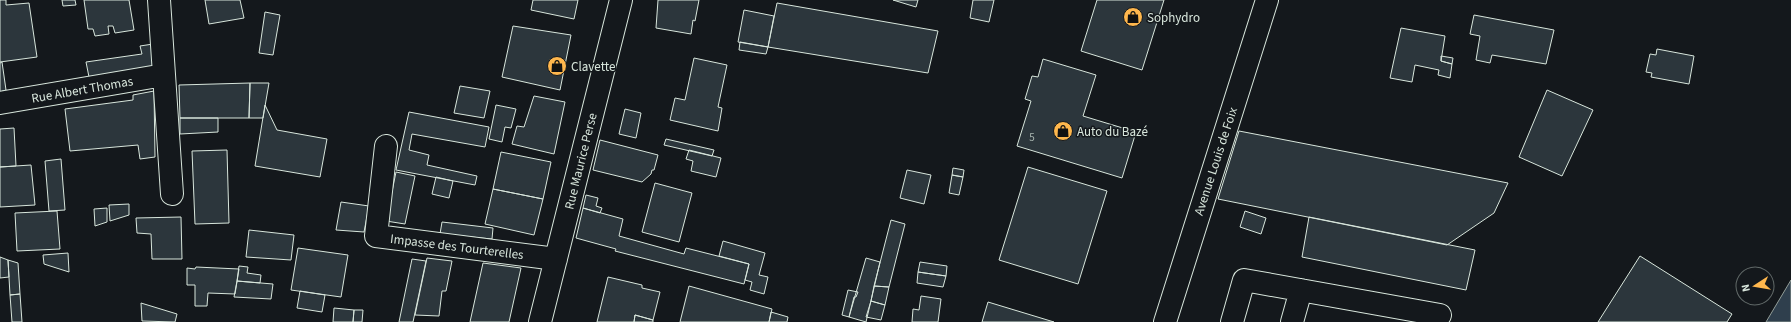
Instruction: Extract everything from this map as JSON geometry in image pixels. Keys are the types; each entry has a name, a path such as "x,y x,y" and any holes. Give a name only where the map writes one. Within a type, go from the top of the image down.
{"street":[{"path":"159,0 172,194"},
{"name":"Rue Maurice Perse","path":"540,322 621,0"},
{"name":"Avenue Louis de Foix","path":"1164,322 1267,0"},
{"name":"Rue Albert Thomas","path":"0,103 164,75"},
{"name":"Impasse des Tourterelles","path":"386,146 376,236 556,259"},
{"path":"1232,322 1244,280 1301,290 1377,313 1440,315"},
{"path":"1292,322 1301,290"}],"water":[{"path":"1791,280 1791,322 1766,322"}],"building":[{"path":"0,0 6,0 6,5 29,3 37,57 0,62"},
{"path":"62,0 75,0 76,5 63,6"},
{"path":"84,0 129,0 134,30 115,33 113,26 108,26 109,34 95,36 93,29 88,29"},
{"path":"205,0 240,0 244,18 209,24"},
{"path":"533,0 578,0 574,19 531,10"},
{"path":"658,0 699,0 695,21 693,20 691,34 656,28"},
{"path":"893,0 918,0 916,7"},
{"path":"973,0 994,0 989,22 970,18"},
{"path":"1097,0 1164,0 1142,70 1081,51"},
{"path":"777,3 938,31 928,73 768,47"},
{"path":"744,10 774,16 768,47 738,42"},
{"path":"265,12 280,15 273,55 259,53"},
{"path":"1474,15 1554,30 1546,64 1492,55 1490,63 1476,60 1480,36 1470,34"},
{"path":"513,26 571,35 560,90 502,77"},
{"path":"1401,28 1445,36 1441,61 1452,64 1450,78 1438,75 1439,70 1415,65 1412,82 1390,78"},
{"path":"740,42 768,47 766,54 739,50"},
{"path":"153,44 154,67 89,77 86,62 142,54 140,46"},
{"path":"1657,49 1694,56 1689,84 1651,77 1652,73 1646,72 1650,54 1656,55"},
{"path":"1441,56 1453,58 1452,64 1441,61"},
{"path":"694,58 727,65 718,107 722,108 718,131 670,120 675,98 685,100"},
{"path":"1043,59 1096,75 1083,116 1136,132 1122,178 1017,146 1031,101 1025,99 1032,76 1038,77"},
{"path":"2,62 6,90 0,92 0,63"},
{"path":"250,83 249,118 180,118 179,85"},
{"path":"250,83 269,83 263,118 249,118"},
{"path":"460,86 490,91 484,118 454,113"},
{"path":"1547,90 1593,110 1562,176 1519,157"},
{"path":"154,91 155,157 140,159 138,145 70,151 65,109 133,100 133,95"},
{"path":"534,96 565,102 554,154 512,144 517,126 524,127"},
{"path":"265,105 277,130 327,139 320,177 255,166"},
{"path":"496,105 516,109 511,128 505,127 502,142 489,139"},
{"path":"625,109 641,113 636,138 619,134"},
{"path":"409,112 489,127 485,147 412,134 409,150 429,155 427,165 477,176 475,185 396,170"},
{"path":"180,118 218,118 218,132 180,134"},
{"path":"14,128 16,166 0,167 0,129"},
{"path":"1239,131 1508,183 1494,213 1447,245 1218,199"},
{"path":"666,139 714,150 712,156 664,145"},
{"path":"600,140 658,155 654,170 652,170 651,174 642,182 593,170"},
{"path":"227,150 229,223 195,224 192,151"},
{"path":"689,150 721,158 716,177 691,171 693,161 686,159"},
{"path":"501,152 551,162 543,199 493,189"},
{"path":"61,159 65,210 49,211 45,161"},
{"path":"31,165 35,205 0,207 0,167"},
{"path":"1028,167 1107,191 1078,284 999,260"},
{"path":"953,168 964,170 963,177 952,175"},
{"path":"907,170 931,175 924,204 900,198"},
{"path":"396,172 415,176 405,224 386,221"},
{"path":"952,175 963,177 959,195 949,193"},
{"path":"436,177 453,181 449,198 432,194"},
{"path":"655,183 692,193 679,242 642,232"},
{"path":"493,189 543,199 534,235 485,224"},
{"path":"586,195 598,198 596,206 602,208 600,213 583,208"},
{"path":"341,202 369,206 364,232 336,230"},
{"path":"129,204 129,215 110,221 109,205"},
{"path":"107,208 107,222 95,226 94,209"},
{"path":"583,208 623,219 619,236 684,254 686,248 749,264 744,284 615,251 616,249 576,238"},
{"path":"57,211 60,249 17,251 15,213"},
{"path":"1245,211 1266,218 1261,234 1240,227"},
{"path":"181,217 182,259 152,259 151,234 137,233 136,218"},
{"path":"1309,217 1475,250 1466,290 1302,257"},
{"path":"891,220 905,224 889,287 874,286"},
{"path":"442,222 493,228 492,239 440,234"},
{"path":"249,230 294,235 291,260 246,257"},
{"path":"723,241 765,253 759,275 768,277 764,294 750,290 752,282 745,280 749,264 719,256"},
{"path":"298,248 348,255 341,297 291,290"},
{"path":"68,253 69,272 44,264 43,255"},
{"path":"1640,256 1732,314 1727,322 1598,322"},
{"path":"0,257 8,260 9,277 0,278"},
{"path":"427,258 452,261 446,291 442,291 439,316 415,315"},
{"path":"866,258 880,262 866,322 849,317"},
{"path":"412,259 426,261 413,322 399,322"},
{"path":"8,260 18,263 20,294 10,295"},
{"path":"920,262 947,266 946,276 918,272"},
{"path":"483,263 521,268 509,322 470,322"},
{"path":"239,266 248,267 247,273 261,275 260,283 237,281"},
{"path":"196,267 239,269 235,294 208,293 207,306 195,306 195,285 187,285 187,268 195,269"},
{"path":"918,272 946,276 943,287 917,283"},
{"path":"608,277 642,285 642,288 660,292 653,320 635,315 634,322 597,322"},
{"path":"237,281 273,284 271,299 234,297"},
{"path":"689,286 772,309 769,322 680,322"},
{"path":"874,286 889,287 885,305 871,301"},
{"path":"848,290 858,292 856,297 854,297 849,317 842,315"},
{"path":"300,291 325,295 322,312 297,308"},
{"path":"20,294 22,322 12,322 10,295"},
{"path":"921,296 941,299 938,322 912,322 913,309 919,310"},
{"path":"871,301 885,305 881,320 866,317"},
{"path":"988,302 1054,322 982,322"},
{"path":"141,303 177,314 175,322 142,321"},
{"path":"334,308 354,310 353,322 333,322"},
{"path":"354,310 363,310 362,322 353,322"},
{"path":"771,312 788,317 787,322 769,322"},
{"path":"635,315 653,320 653,322 634,322"}],"place":[{"name":"Sophydro","path":"1133,17"},
{"name":"Clavette","path":"557,66"},
{"name":"Auto du Bazé","path":"1063,131"}]}
